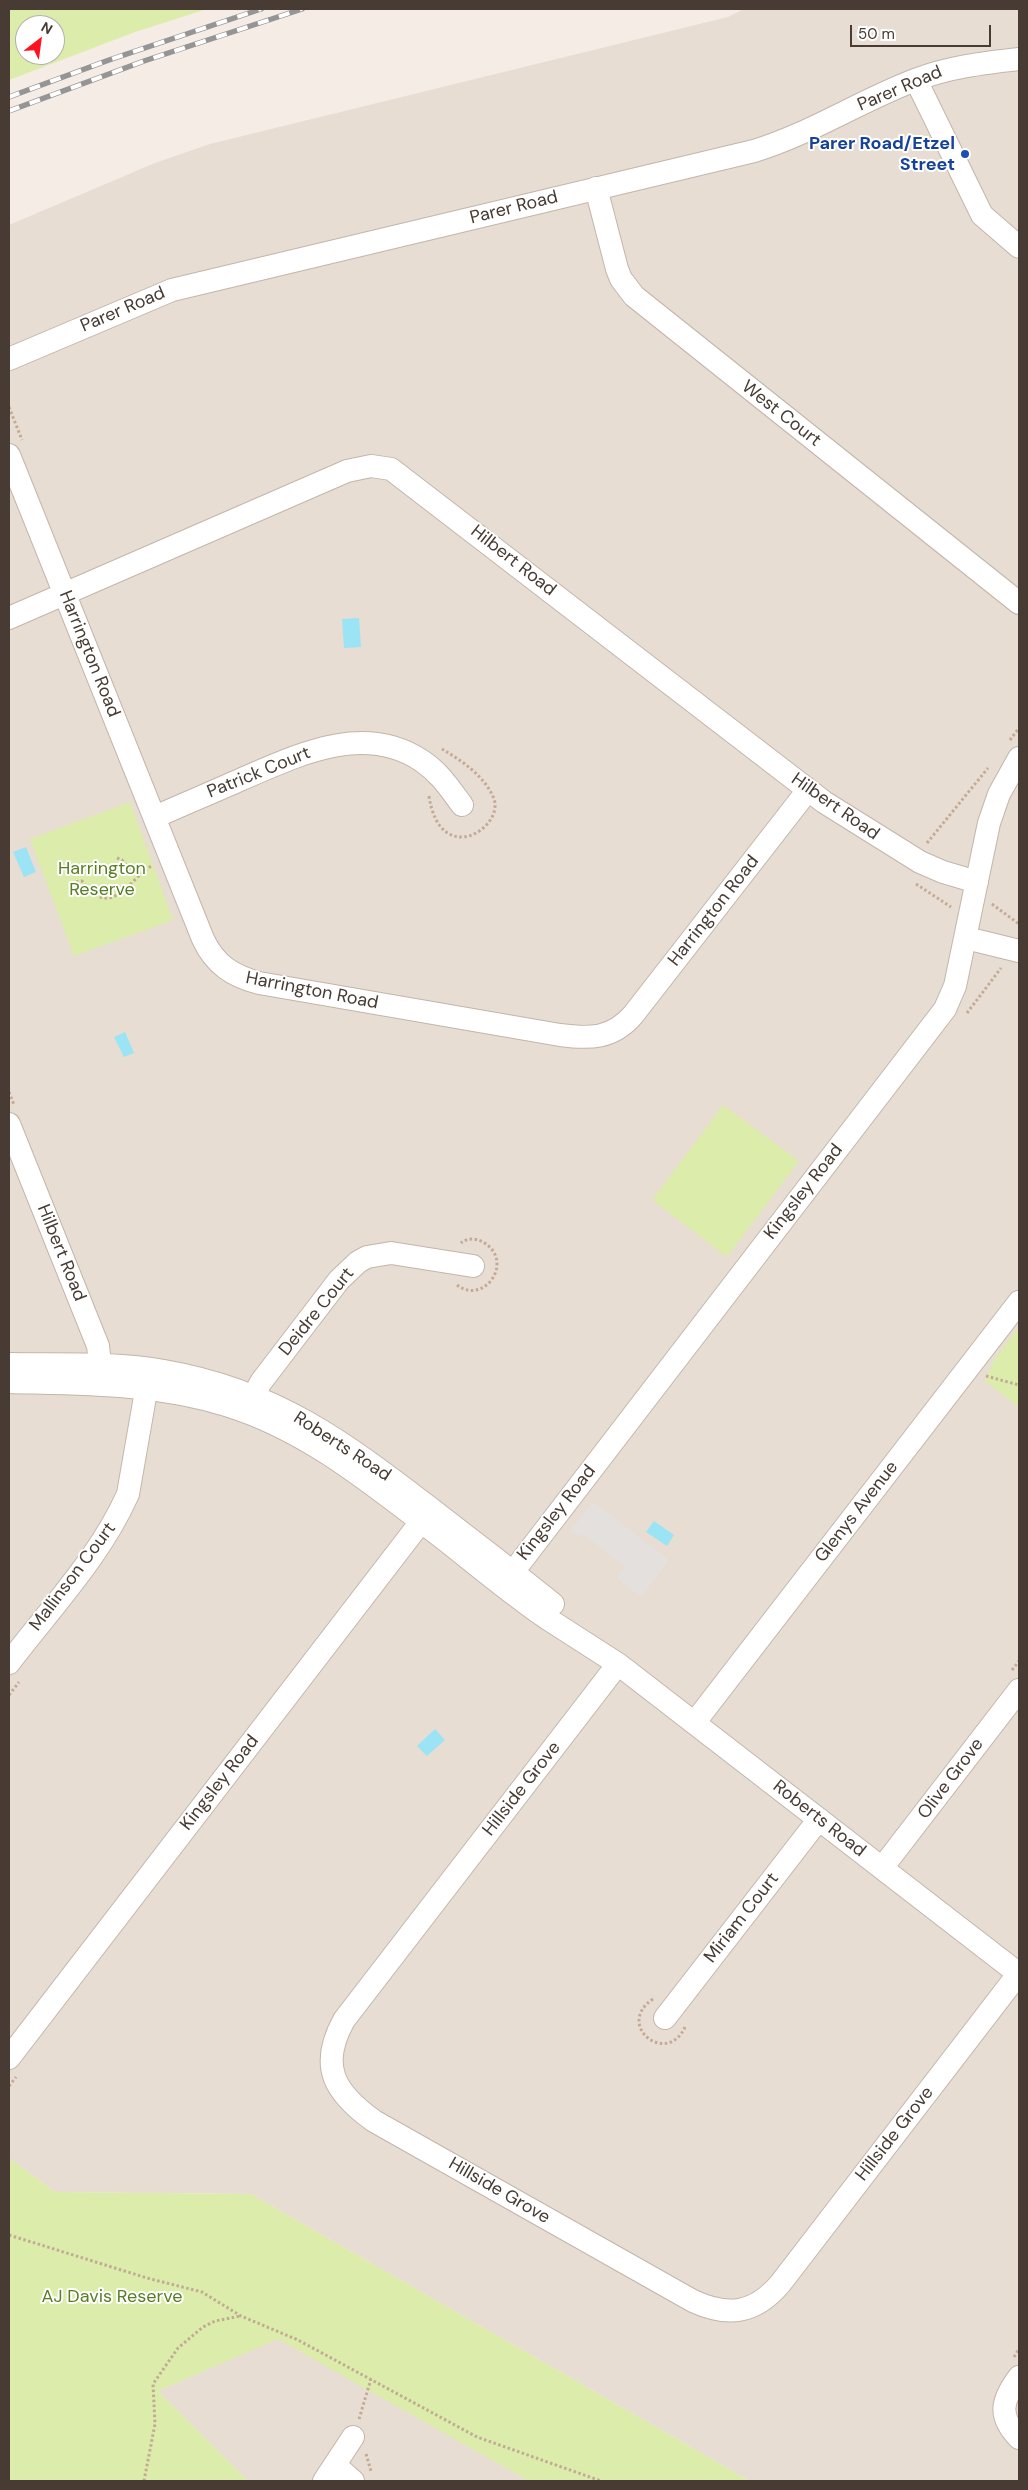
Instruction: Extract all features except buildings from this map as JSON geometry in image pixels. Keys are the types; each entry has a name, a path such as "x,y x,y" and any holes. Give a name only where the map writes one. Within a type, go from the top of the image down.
{"street":[{"name":"Parer Road","path":"9,359 172,290 769,146 803,133 916,80 965,65 1019,59"},
{"path":"916,80 982,215 1019,247"},
{"name":"West Court","path":"596,188 620,279 634,296 1019,603"},
{"name":"Harrington Road","path":"9,456 209,951 216,961 237,976 259,983 586,1039 606,1036 627,1022 808,790"},
{"name":"Hilbert Road","path":"9,618 347,471 371,466 391,469 808,790 920,862 977,882"},
{"name":"Patrick Court","path":"155,817 303,753 337,744 368,743 396,749 421,760 441,775 462,805"},
{"name":"Kingsley Road","path":"508,1578 945,1009 955,986 966,938 962,911 977,882 991,814 999,794 1019,758"},
{"path":"966,938 1019,952"},
{"name":"Hilbert Road","path":"9,1124 93,1332 102,1375"},
{"name":"Deidre Court","path":"249,1403 339,1280 358,1262 377,1254 391,1253 474,1266"},
{"name":"Glenys Avenue","path":"695,1722 1019,1302"},
{"name":"Roberts Road","path":"9,1364 148,1379 191,1396 249,1403 374,1485 426,1515 508,1578 547,1618 618,1664 695,1722 1019,1974"},
{"name":"Roberts Road","path":"9,1382 102,1375"},
{"name":"Mallinson Court","path":"9,1662 114,1524 128,1494 148,1379"},
{"name":"Kingsley Road","path":"9,2058 426,1515"},
{"name":"Hillside Grove","path":"618,1664 344,2020 334,2040 332,2064 338,2086 352,2105 374,2121 693,2301 716,2310 740,2310 764,2299 780,2284 1019,1974"},
{"name":"Olive Grove","path":"882,1868 1019,1690"},
{"name":"Miriam Court","path":"665,2018 819,1819"},
{"path":"1019,2378 1009,2390 1003,2407 1009,2428 1019,2438"},
{"path":"353,2437 329,2473 353,2481"}],"path":[{"path":"428,793 436,822 454,836 467,837 479,832 495,808 494,800 485,783 461,760 436,745"},
{"path":"149,855 157,873"},
{"path":"117,858 122,860 131,871 141,872"},
{"path":"76,882 82,882 96,894 109,897 126,891 141,872 153,864"},
{"path":"912,881 962,911 983,912 990,908 991,904 1019,924"},
{"path":"455,1283 467,1290 476,1291 493,1279 497,1271 495,1253 481,1241 473,1239 458,1244"},
{"path":"9,2235 147,2278 202,2292 241,2316 298,2340 476,2437 601,2481"},
{"path":"144,2481 155,2424 153,2384 178,2348 203,2327 215,2321 241,2316"},
{"path":"353,2437 371,2379"}],"shaded area":[{"path":"744,9 1019,9 1019,2481 750,2481 251,2194 55,2192 9,2158 9,225 155,163 210,144 728,17"},
{"path":"593,1502 669,1560 641,1597 617,1578 625,1567 587,1537 569,1532"},
{"path":"278,2338 529,2481 248,2481 158,2391"}],"green space":[{"path":"9,9 207,9 135,32 65,59 65,15 15,15 15,65 48,65 9,80"},
{"name":"Harrington Reserve","path":"130,802 173,920 74,956 30,839"},
{"path":"723,1105 799,1161 727,1257 652,1200"},
{"path":"1019,1327 1019,1407 985,1381 995,1358"},
{"name":"AJ Davis Reserve","path":"9,2158 55,2192 251,2194 750,2481 529,2481 278,2339 158,2391 248,2481 9,2481"}],"water":[{"path":"359,618 361,647 344,648 342,619"},
{"path":"26,847 36,872 24,877 13,852"},
{"path":"125,1032 134,1053 124,1057 114,1037"},
{"path":"654,1521 674,1535 667,1546 646,1532"},
{"path":"435,1729 445,1740 427,1756 417,1746"}],"railway":[{"path":"9,97 109,60 261,9"},
{"path":"9,111 144,61 302,9"}],"place":[{"name":"Parer Road/Etzel Street","path":"965,154"}]}
